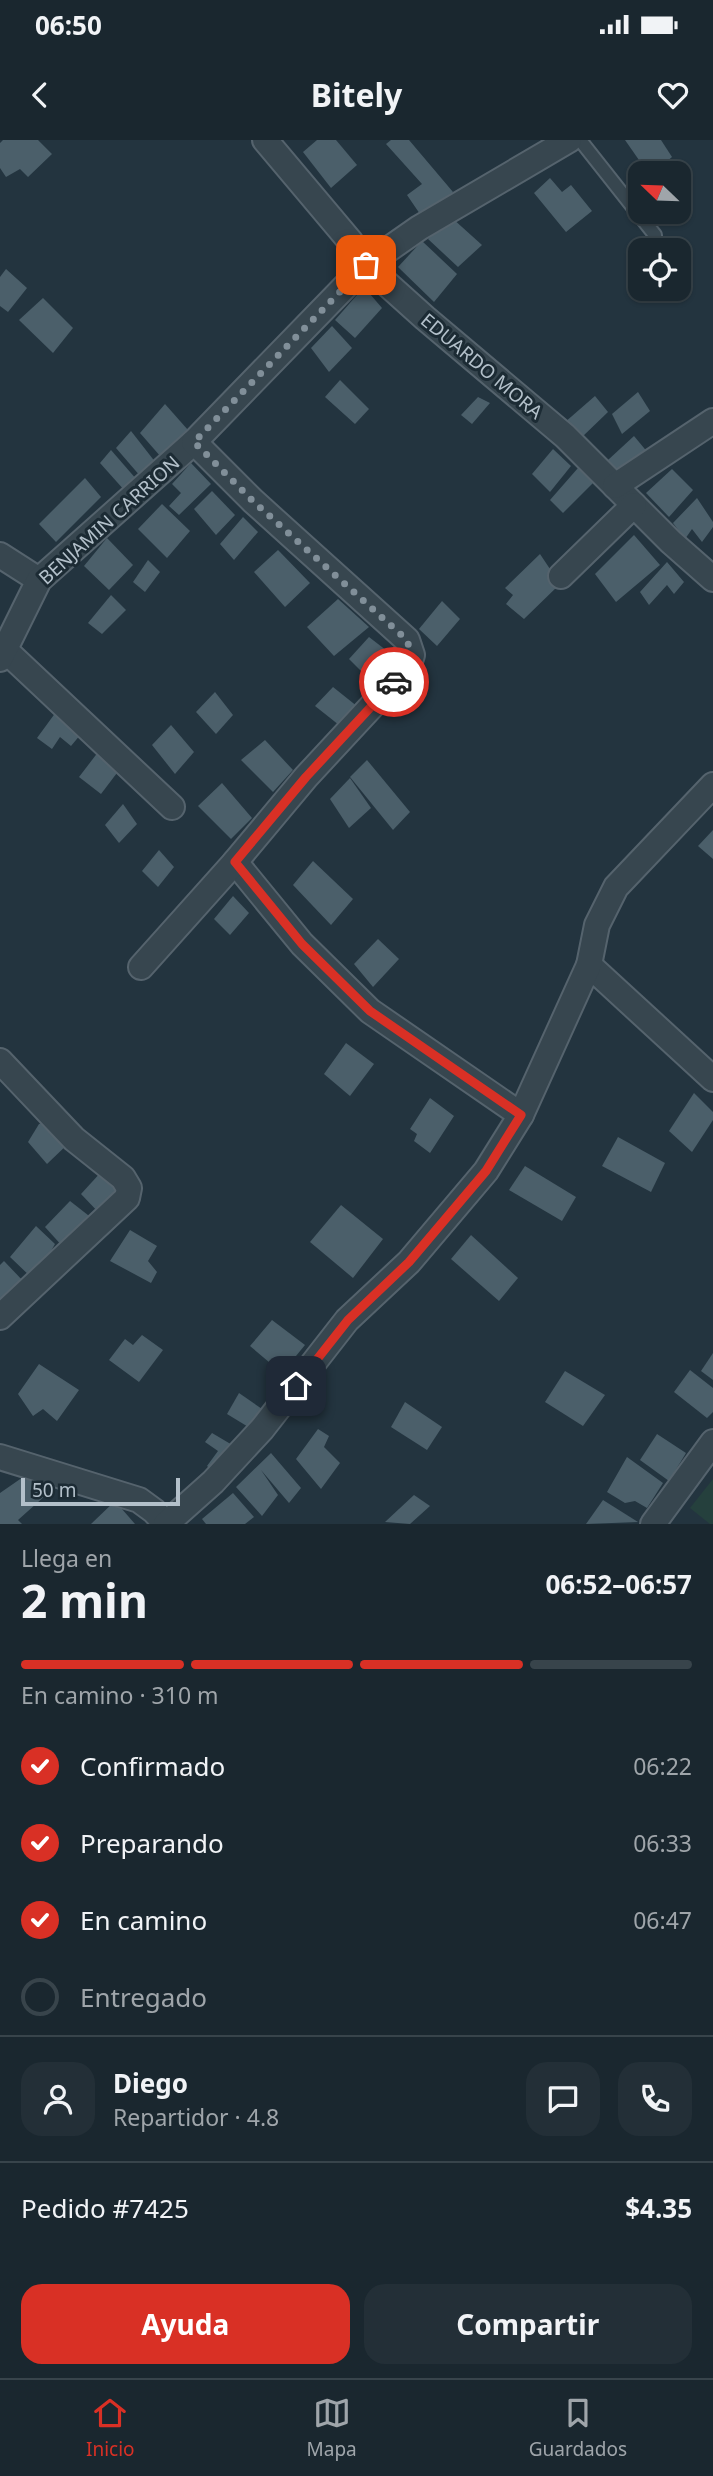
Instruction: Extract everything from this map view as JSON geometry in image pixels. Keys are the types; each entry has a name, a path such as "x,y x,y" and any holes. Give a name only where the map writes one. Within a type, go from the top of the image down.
{"street":[{"name":"EDUARDO MORA","path":"265,140 350,241 366,265 565,436 671,542 713,579"},
{"name":"BENJAMIN CARRION","path":"3,654 38,580 194,442 366,265 419,228 569,140"},
{"path":"615,486 713,421"},
{"path":"141,967 235,862 306,777 408,667 412,655 407,640 253,501 194,442"},
{"path":"561,576 634,505"},
{"path":"0,555 38,580"},
{"path":"3,654 172,807"},
{"path":"0,1457 139,1500 166,1524 213,1482 262,1429 348,1320 409,1262 486,1171 521,1115 589,965 597,925 616,887 713,785"},
{"path":"235,862 302,944 370,1011 521,1115"},
{"path":"589,965 713,1079"},
{"path":"0,1061 74,1139 123,1178 129,1188 127,1198 0,1317"},
{"path":"653,1524 713,1442"}],"lane":[{"path":"580,140 655,235"}],"green space":[{"path":"713,1479 713,1524 710,1524 690,1508"}],"building":[{"path":"3,140 38,140 52,154 28,177 20,169 6,177 0,168 0,143"},
{"path":"317,140 336,140 357,165 331,188 303,152"},
{"path":"391,140 409,140 453,192 422,217 407,195 422,184 386,144"},
{"path":"625,140 661,140 672,157 667,161 640,161"},
{"path":"550,178 562,192 571,185 592,211 566,232 534,193"},
{"path":"452,218 482,245 458,267 428,239"},
{"path":"422,241 457,274 434,302 398,267"},
{"path":"6,269 27,288 8,312 0,306 0,277"},
{"path":"364,287 382,308 355,338 335,320"},
{"path":"43,298 73,328 53,353 19,320"},
{"path":"332,326 352,348 329,372 311,348"},
{"path":"340,380 369,409 355,424 325,397"},
{"path":"638,392 650,411 622,434 612,414"},
{"path":"595,396 608,412 581,438 564,423"},
{"path":"478,397 490,403 472,424 461,415"},
{"path":"165,404 188,430 161,457 140,433"},
{"path":"131,431 156,463 141,477 116,448"},
{"path":"634,436 649,454 619,477 608,460"},
{"path":"553,449 571,466 550,492 532,474"},
{"path":"111,450 137,480 125,491 100,463"},
{"path":"191,463 211,484 179,515 169,506 181,493 172,484"},
{"path":"578,468 595,481 563,513 550,500"},
{"path":"672,469 693,490 669,517 646,493"},
{"path":"85,478 101,497 56,542 39,524"},
{"path":"212,491 235,515 216,535 194,509"},
{"path":"697,498 713,522 713,527 702,542 692,529 685,539 673,523"},
{"path":"162,504 190,531 167,558 138,529"},
{"path":"243,517 258,532 234,560 220,544"},
{"path":"634,535 660,565 616,602 595,574"},
{"path":"107,538 133,565 109,590 84,566"},
{"path":"278,550 310,583 285,607 254,572"},
{"path":"540,554 560,584 524,619 506,604 513,595 505,588"},
{"path":"148,560 160,572 145,592 133,582"},
{"path":"667,562 684,582 674,594 667,585 649,605 640,592"},
{"path":"111,595 126,610 102,634 88,623"},
{"path":"338,599 369,627 334,656 307,627"},
{"path":"442,601 460,619 437,646 419,629"},
{"path":"369,637 400,661 377,687 349,659"},
{"path":"333,687 358,707 339,725 315,706"},
{"path":"215,692 233,715 216,734 196,712"},
{"path":"56,712 81,734 71,746 60,737 52,749 37,738"},
{"path":"171,725 194,752 175,774 152,745"},
{"path":"265,740 293,770 273,792 241,760"},
{"path":"102,747 123,765 101,794 79,777"},
{"path":"367,760 410,812 393,830 350,777"},
{"path":"350,778 371,808 349,828 330,799"},
{"path":"222,783 252,818 231,839 198,806"},
{"path":"123,804 137,824 119,843 105,825"},
{"path":"713,830 713,859 698,846"},
{"path":"159,850 174,867 158,887 142,871"},
{"path":"313,861 353,899 331,925 293,885"},
{"path":"233,896 249,913 230,935 214,919"},
{"path":"378,939 399,959 373,987 354,964"},
{"path":"346,1043 374,1064 350,1096 324,1074"},
{"path":"694,1093 713,1112 713,1120 692,1152 669,1131"},
{"path":"430,1098 454,1116 430,1153 414,1141 417,1134 410,1129"},
{"path":"50,1121 71,1141 47,1164 28,1142 39,1124"},
{"path":"618,1137 665,1163 651,1192 602,1166"},
{"path":"525,1166 576,1197 562,1221 509,1190"},
{"path":"102,1171 119,1182 120,1195 101,1215 81,1194"},
{"path":"70,1201 93,1219 64,1248 45,1227"},
{"path":"341,1205 383,1239 353,1278 310,1242"},
{"path":"36,1226 55,1244 51,1251 55,1255 32,1278 10,1257"},
{"path":"130,1230 157,1246 148,1261 157,1272 151,1283 110,1261"},
{"path":"471,1235 518,1278 499,1301 451,1259"},
{"path":"4,1261 25,1283 0,1304 0,1265"},
{"path":"272,1320 305,1345 282,1373 250,1346"},
{"path":"142,1335 163,1350 139,1382 109,1360 125,1339 133,1345"},
{"path":"713,1353 713,1380 701,1371"},
{"path":"39,1364 79,1390 57,1421 43,1409 33,1416 18,1394"},
{"path":"690,1370 713,1388 713,1412 707,1418 674,1392"},
{"path":"565,1371 605,1395 583,1426 545,1402"},
{"path":"239,1393 265,1411 250,1428 227,1414"},
{"path":"405,1402 442,1427 427,1450 391,1427"},
{"path":"318,1429 329,1436 324,1447 340,1463 321,1489 296,1459"},
{"path":"212,1433 234,1446 214,1472 207,1466 218,1451 205,1442"},
{"path":"657,1434 686,1453 669,1481 640,1460"},
{"path":"271,1453 301,1488 289,1503 261,1470 278,1495 262,1516 236,1487"},
{"path":"627,1457 663,1483 647,1508 635,1501 625,1503 607,1492"},
{"path":"26,1475 46,1495 18,1520 22,1524 0,1524 0,1493"},
{"path":"233,1493 254,1517 245,1524 206,1524 202,1519"},
{"path":"414,1495 430,1506 410,1524 385,1522"},
{"path":"603,1500 638,1522 586,1524"},
{"path":"115,1501 135,1524 91,1524"}],"way so far":[{"path":"366,265 194,442 253,501 407,640 412,655 408,667 394,682"}],"route":[{"path":"296,1386 348,1320 409,1262 486,1171 521,1115 370,1011 302,944 235,862 306,777 394,682"}]}
